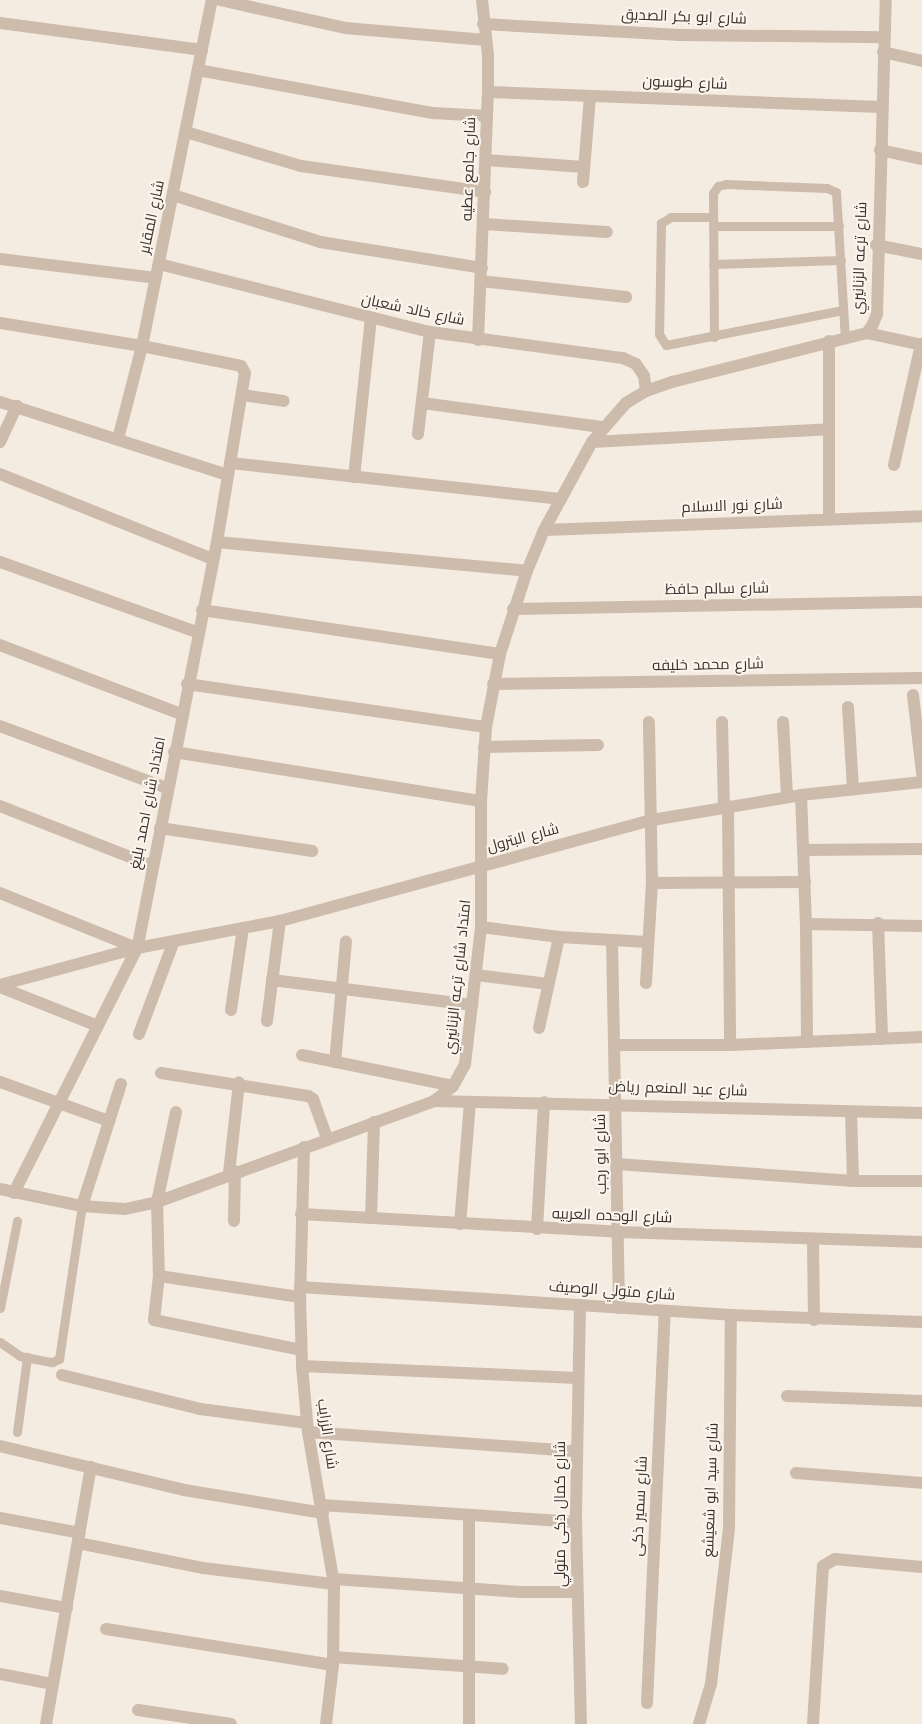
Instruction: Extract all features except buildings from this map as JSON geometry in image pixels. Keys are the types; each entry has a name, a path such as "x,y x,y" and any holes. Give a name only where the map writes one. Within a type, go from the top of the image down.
{"street":[{"name":"شارع المقابر","path":"118,439 142,346 212,0"},
{"path":"220,0 345,28 485,40"},
{"name":"شارع جامع عطيه","path":"478,340 488,92 482,0"},
{"name":"شارع ترعه الزنانيري","path":"592,442 603,427 626,403 646,390 867,333 877,314 876,245 886,0"},
{"path":"0,23 202,50"},
{"name":"شارع ابو بكر الصديق","path":"483,24 680,35 884,37"},
{"path":"883,52 922,61"},
{"path":"198,70 433,113 487,116"},
{"name":"شارع طوسون","path":"488,92 881,107"},
{"path":"583,182 590,96"},
{"path":"186,132 301,166 485,192"},
{"path":"880,150 922,159"},
{"path":"486,160 584,167"},
{"path":"173,195 320,242 481,275 626,297"},
{"path":"484,224 607,232"},
{"path":"876,245 922,254"},
{"path":"0,259 156,278"},
{"name":"شارع خالد شعبان","path":"159,264 371,319 430,332 478,340 623,358 640,370 646,390"},
{"path":"354,477 371,319"},
{"name":"امتداد شارع احمد بليغ","path":"0,324 142,346 241,366 245,373 217,542 197,632 137,948 14,1193"},
{"path":"418,434 430,332"},
{"path":"867,333 922,344 894,466"},
{"path":"829,519 830,341"},
{"path":"242,395 284,401"},
{"path":"0,402 118,439 229,469 354,477 560,499"},
{"path":"422,403 603,427"},
{"path":"0,442 17,406"},
{"path":"592,442 829,429"},
{"name":"امتداد شارع ترعه الزنانيري","path":"0,1189 82,1206 125,1209 157,1202 232,1172 434,1101 453,1086 465,1064 476,975 481,928 483,866 481,801 484,747 500,654 513,609 544,530 592,442"},
{"path":"0,474 213,559"},
{"name":"شارع نور الاسلام","path":"544,530 922,516"},
{"path":"217,542 527,571"},
{"path":"0,562 197,632"},
{"name":"شارع سالم حافظ","path":"513,609 922,602"},
{"path":"202,610 500,654"},
{"path":"0,645 181,714"},
{"name":"شارع محمد خليفه","path":"494,684 922,678"},
{"path":"187,684 486,727"},
{"path":"913,695 922,773"},
{"path":"848,707 853,788"},
{"path":"646,983 652,883 649,722"},
{"path":"722,722 729,884 730,1045"},
{"path":"783,722 787,797"},
{"path":"0,726 167,788"},
{"path":"484,747 598,746"},
{"path":"174,752 481,801"},
{"name":"شارع البترول","path":"0,986 137,948 280,921 652,820 800,795 922,782"},
{"path":"800,795 806,924 807,1042"},
{"path":"0,806 153,866"},
{"path":"160,828 312,851"},
{"path":"803,850 922,849"},
{"path":"652,883 729,884 804,882"},
{"path":"0,893 137,948"},
{"path":"266,1022 280,921"},
{"path":"806,924 878,923 922,926"},
{"path":"878,923 882,1039"},
{"path":"231,1010 243,928"},
{"path":"481,928 559,937 648,942"},
{"path":"539,1028 559,937"},
{"name":"شارع ابو رجب","path":"612,940 619,1308"},
{"path":"139,1034 174,941"},
{"path":"335,1062 346,942"},
{"path":"476,975 548,984"},
{"path":"272,980 472,1005"},
{"path":"0,986 98,1026"},
{"path":"614,1045 730,1045 922,1037"},
{"path":"302,1056 453,1086"},
{"path":"161,1073 239,1083 308,1096 313,1099 328,1138"},
{"path":"0,1082 58,1106 109,1121"},
{"path":"234,1222 232,1172 239,1083"},
{"path":"82,1206 121,1084"},
{"name":"شارع عبد المنعم رياض","path":"434,1101 616,1103 922,1113"},
{"path":"460,1224 470,1102"},
{"path":"537,1229 544,1102"},
{"path":"176,1112 157,1202 159,1276 153,1316 158,1322 301,1350"},
{"path":"851,1112 852,1181"},
{"path":"371,1218 374,1122"},
{"name":"شارع الزرايب","path":"304,1147 300,1292 302,1366 308,1427 334,1581 333,1661 326,1724"},
{"path":"617,1164 852,1181 922,1181"},
{"name":"شارع الوحده العربيه","path":"301,1214 537,1229 813,1240 922,1242"},
{"path":"813,1240 814,1320"},
{"name":"شارع متولي الوصيف","path":"159,1276 300,1292 580,1305 814,1320 922,1322"},
{"name":"شارع كمال ذكى متولي","path":"580,1305 577,1378 576,1522 581,1724"},
{"name":"شارع سمير ذكى","path":"647,1703 665,1311"},
{"name":"شارع سيد ابو شعيشع","path":"698,1724 711,1684 730,1528 731,1315"},
{"path":"302,1366 577,1378"},
{"path":"62,1375 200,1409 308,1427 576,1450"},
{"path":"787,1396 922,1401"},
{"path":"0,1446 184,1490 322,1509 469,1515 576,1522"},
{"path":"46,1724 92,1467"},
{"path":"796,1473 922,1483"},
{"path":"469,1515 469,1724"},
{"path":"0,1518 203,1568 334,1581 578,1592"},
{"path":"813,1724 823,1566 835,1559 922,1567"},
{"path":"0,1596 67,1608"},
{"path":"106,1629 333,1661 503,1669"},
{"path":"0,1674 53,1684"},
{"path":"138,1710 231,1724"}],"lane":[{"path":"714,337 713,193 722,184 827,188 838,196 845,338"},
{"path":"839,226 713,222 671,217 661,223 659,334 662,342 670,346 843,310"},
{"path":"713,264 841,260"},
{"path":"0,1342 12,1353 27,1357 55,1362 60,1356 82,1206"},
{"path":"0,1308 17,1221"},
{"path":"17,1432 27,1357"}]}
